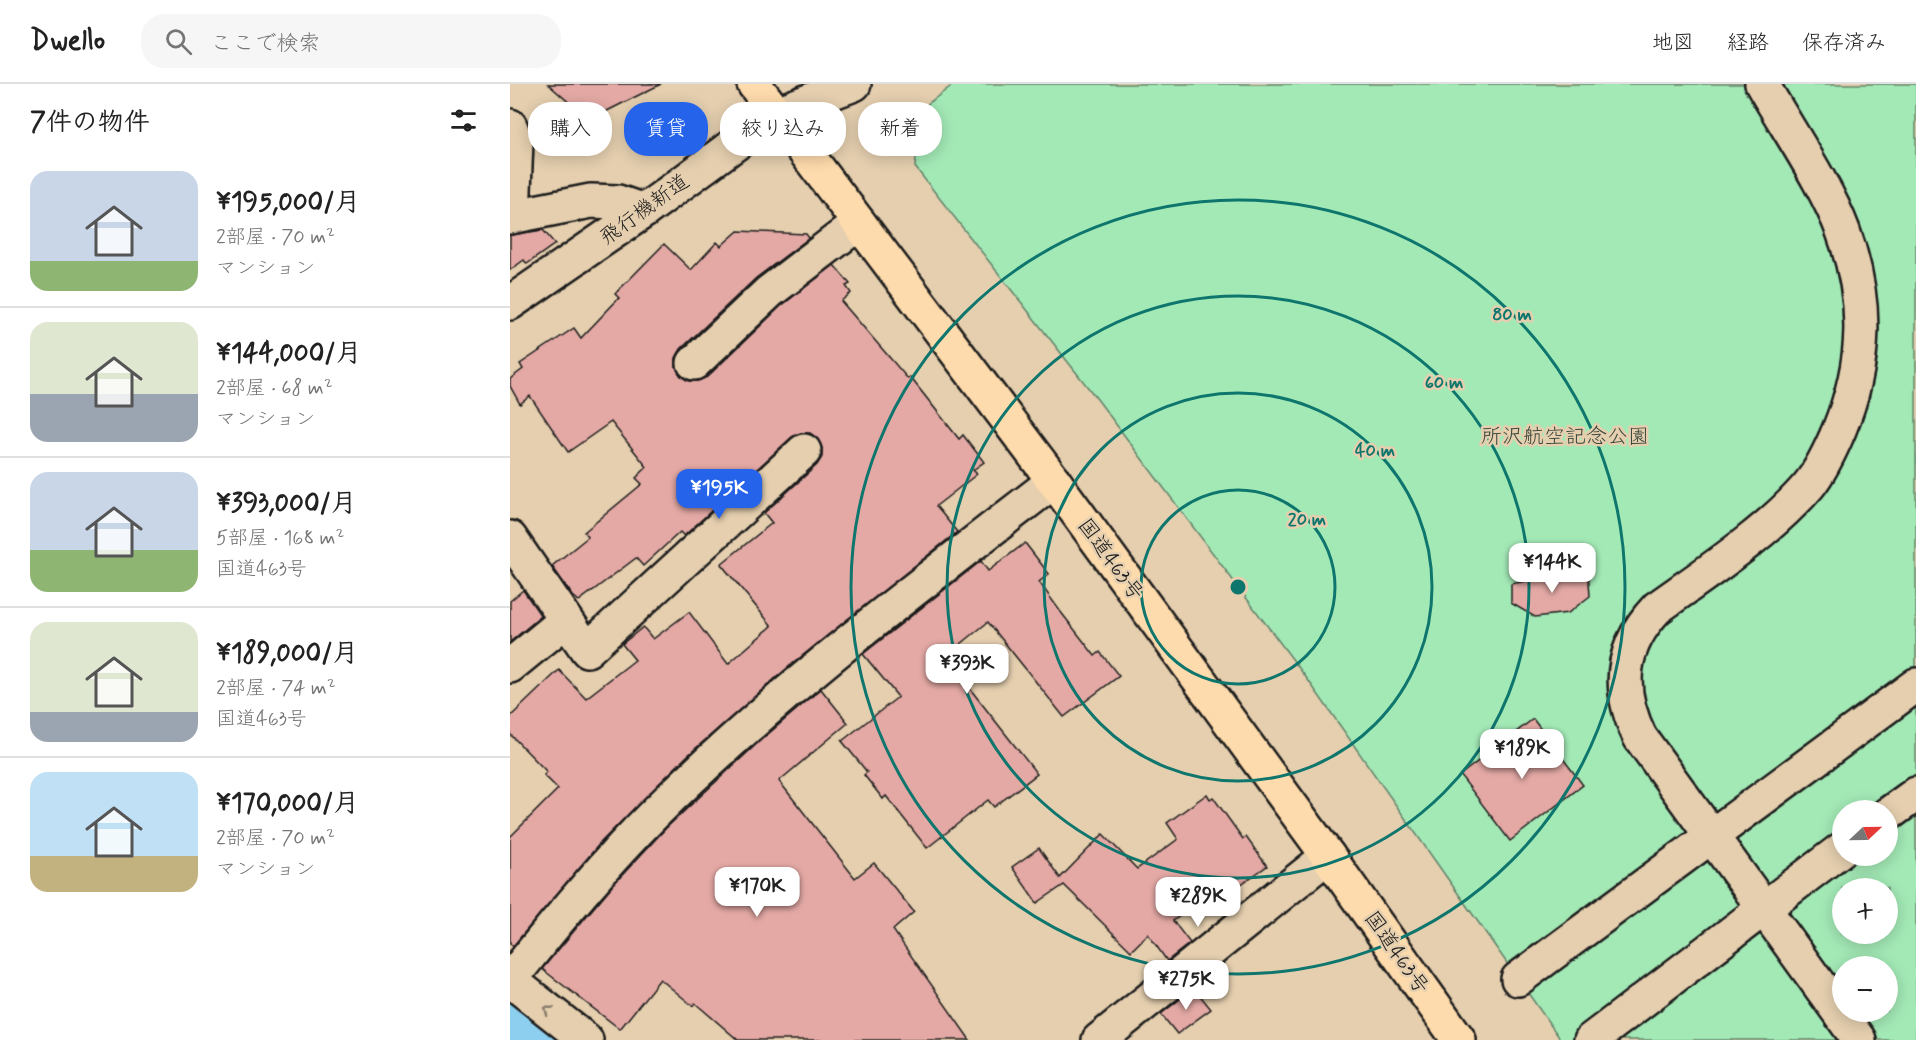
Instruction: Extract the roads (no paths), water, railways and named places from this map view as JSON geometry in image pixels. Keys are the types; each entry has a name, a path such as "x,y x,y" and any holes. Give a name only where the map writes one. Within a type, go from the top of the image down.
{"highway":[{"name":"国道463号","path":"754,84 768,102"},
{"name":"国道463号","path":"809,156 1054,481 1328,856 1459,1040"}],"street":[{"path":"786,102 801,84"},
{"path":"807,102 855,84"},
{"path":"1762,84 1845,238 1858,277 1862,321 1859,368 1845,416 1829,453 1809,485 1774,518 1657,608 1643,623 1629,653 1624,672 1624,693 1629,715 1640,737 1859,1040"},
{"path":"510,126 516,141 512,217 591,201 618,202 644,211"},
{"name":"飛行機新道","path":"510,303 644,211 720,155"},
{"path":"694,363 769,292 859,223"},
{"path":"510,538 587,650 804,451"},
{"path":"586,1040 510,980 587,885 653,815 703,768 828,659 1054,481"},
{"path":"510,666 565,621"},
{"path":"1518,979 1916,684"},
{"path":"1898,807 1916,794"},
{"path":"1099,1040 1328,856"},
{"path":"1591,1040 1832,856"}],"waterway":[{"path":"510,1024 533,1040"}],"park label":[{"name":"所沢航空記念公園","path":"1565,436"}]}
